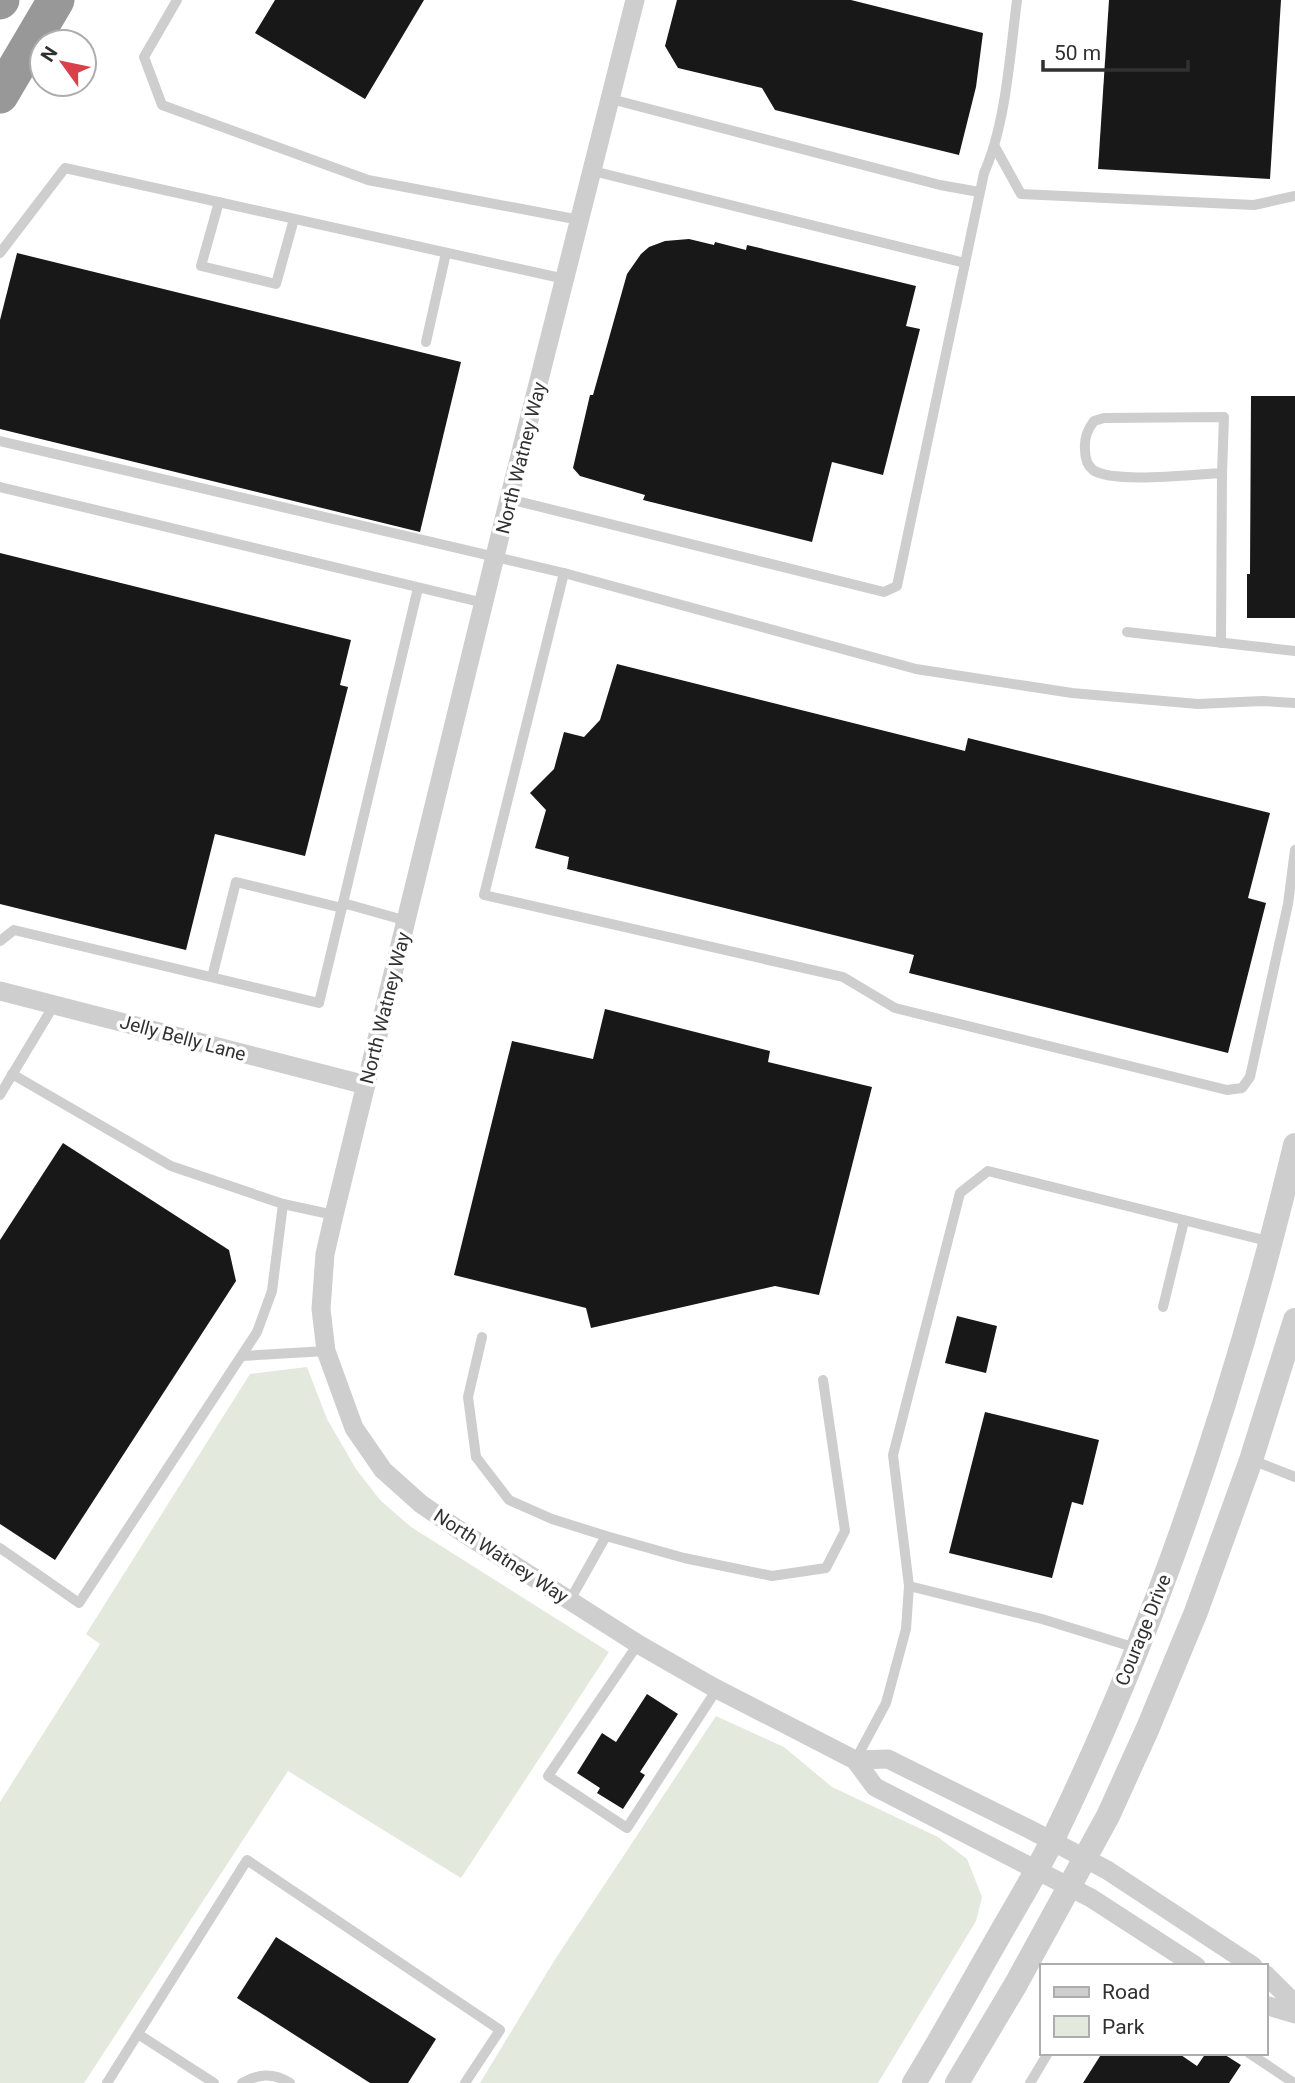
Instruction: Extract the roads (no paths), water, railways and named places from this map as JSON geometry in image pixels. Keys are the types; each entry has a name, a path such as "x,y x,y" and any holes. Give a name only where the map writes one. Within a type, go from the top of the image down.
{"highway":[{"path":"0,95 57,0"}],"street":[{"name":"North Watney Way","path":"635,0 509,499 334,1215 326,1254 321,1309 326,1351 354,1428 383,1470 421,1504 638,1644 717,1689 855,1760 875,1787 1091,1898 1193,1964"},
{"name":"Jelly Belly Lane","path":"0,991 366,1085"},
{"name":"Courage Drive","path":"914,2083 1052,1841 1137,1648 1207,1460 1272,1242 1295,1145"},
{"path":"957,2083 1016,1984 1108,1816 1152,1718 1196,1612 1251,1460 1295,1320"},
{"name":"North Watney Way","path":"855,1760 888,1759 1052,1841 1107,1870 1250,1964"},
{"path":"1267,1976 1295,2004"},
{"path":"1267,2006 1295,2014"}],"lane":[{"path":"177,0 144,57 162,105 368,180 580,220"},
{"path":"509,499 884,592 897,586 979,192 995,146 1017,0"},
{"path":"611,99 940,185 979,192"},
{"path":"995,146 1021,194 1254,205 1295,196"},
{"path":"0,253 65,168 565,279"},
{"path":"593,171 965,262"},
{"path":"219,202 201,266 276,284 294,219"},
{"path":"426,342 446,253"},
{"path":"1221,643 1224,417 1104,418 1094,421 1085,436 1086,462 1093,470 1106,474 1145,477 1222,473"},
{"path":"0,441 496,556 916,669 1084,694 1198,704 1262,701 1295,703"},
{"path":"0,487 484,603"},
{"path":"564,573 484,895 843,978 895,1008 1227,1090 1242,1088 1250,1077 1291,905 1295,850"},
{"path":"0,941 13,930 319,1003 418,588"},
{"path":"1127,632 1295,651"},
{"path":"212,977 236,882 407,921"},
{"path":"0,1095 54,1004"},
{"path":"12,1074 171,1166 283,1204 334,1215"},
{"path":"855,1760 886,1703 906,1629 909,1586 893,1455 960,1193 988,1171 1272,1242"},
{"path":"0,1548 79,1603 257,1332 272,1291 283,1204"},
{"path":"1163,1307 1184,1221"},
{"path":"482,1337 468,1397 476,1457 509,1500 552,1519 606,1536 684,1558 772,1576 826,1568 845,1531 823,1380"},
{"path":"242,1356 326,1351"},
{"path":"1251,1460 1295,1477"},
{"path":"570,1600 606,1536"},
{"path":"909,1586 1042,1619 1137,1648"},
{"path":"638,1644 548,1776 627,1828 717,1689"},
{"path":"107,2083 247,1860 500,2030 465,2083"},
{"path":"138,2034 214,2083"},
{"path":"1030,2083 1047,2055"},
{"path":"1252,2055 1294,2080"},
{"path":"242,2083 256,2076 272,2075 290,2083"}]}
